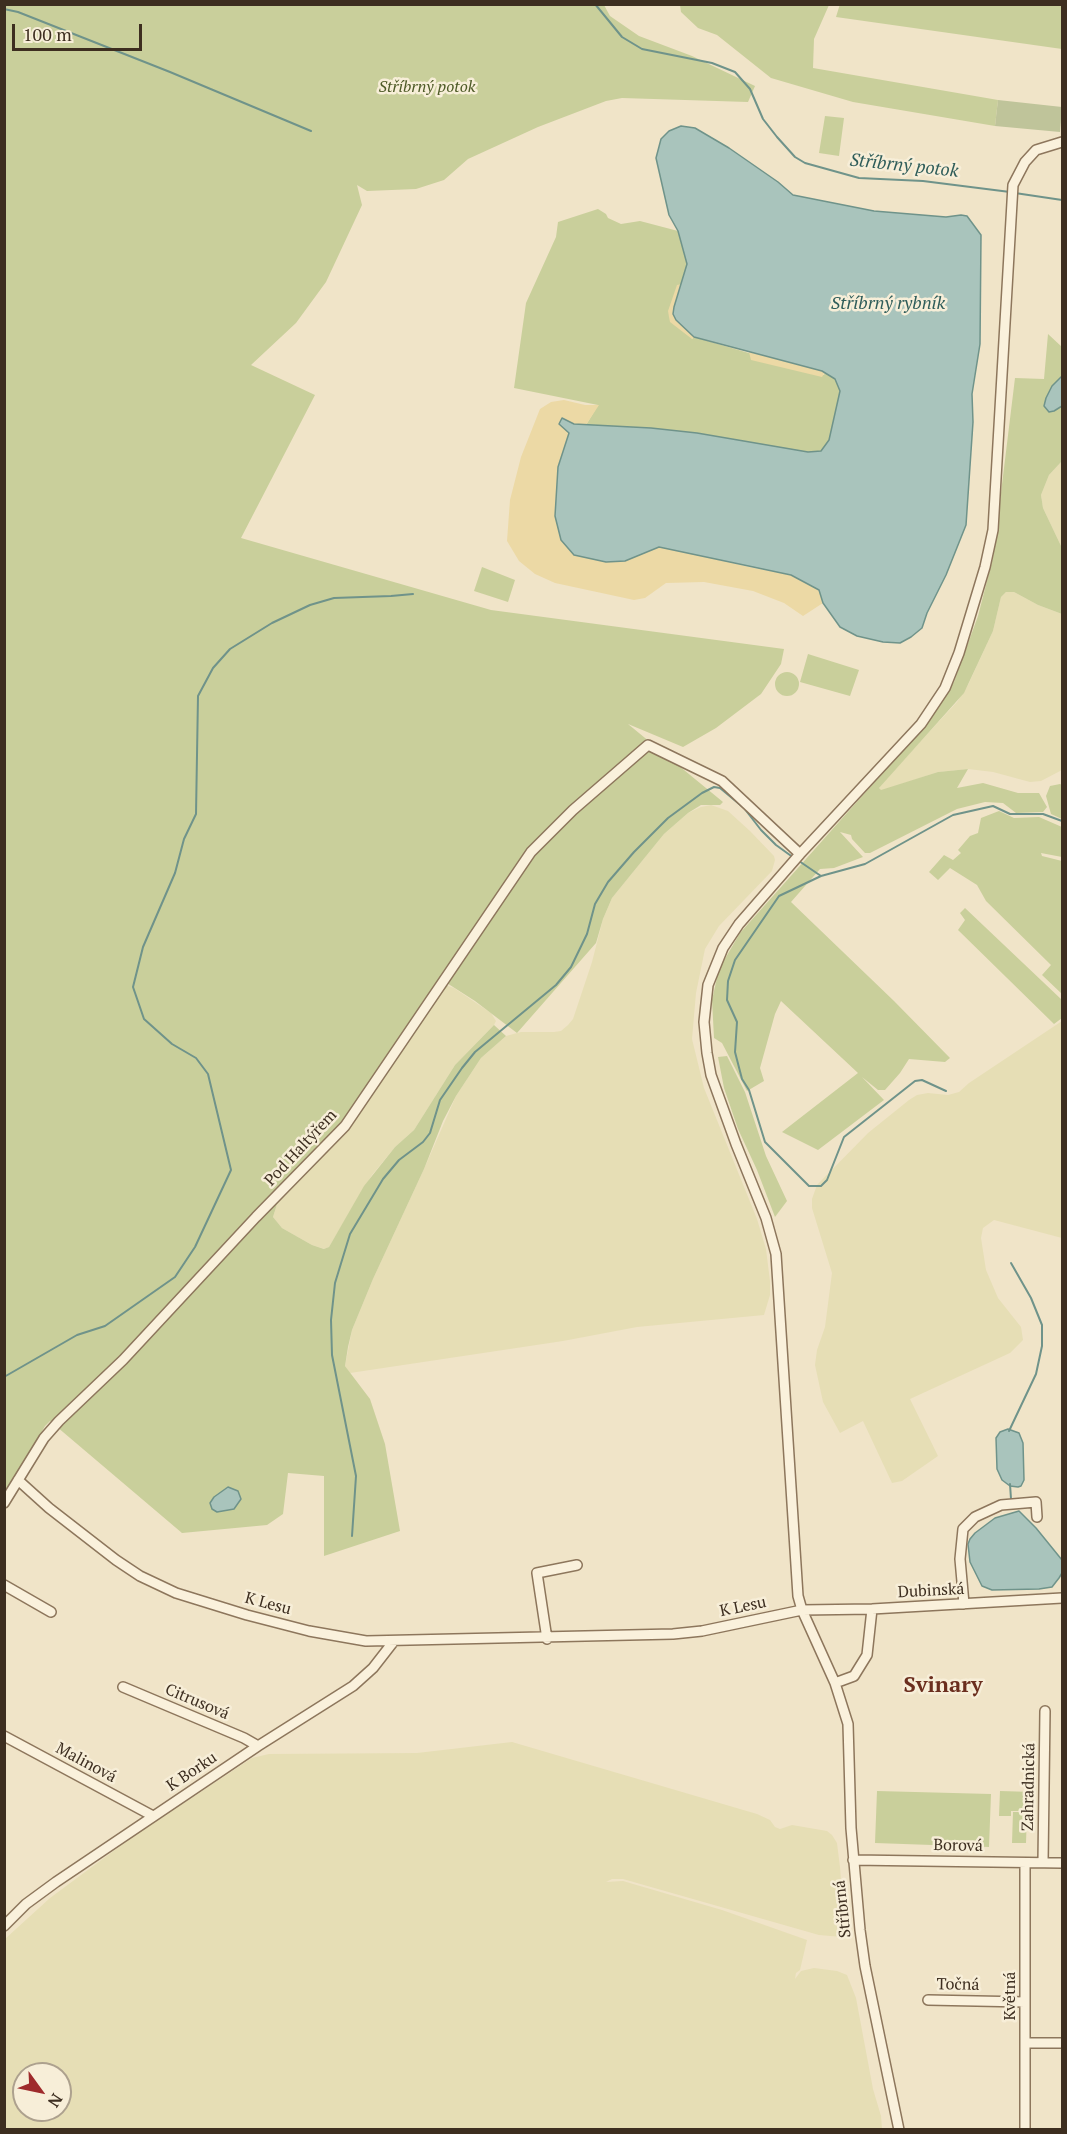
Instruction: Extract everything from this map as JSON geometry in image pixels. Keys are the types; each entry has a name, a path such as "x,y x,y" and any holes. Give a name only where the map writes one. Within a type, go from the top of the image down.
{"street":[{"name":"Stříbrná","path":"899,2130 865,1966 860,1930 853,1860 848,1724 835,1683 801,1610 798,1596 776,1254 766,1218 711,1075 706,1053 704,1022 708,985 723,948 739,924 800,854 921,724 945,688 966,631 993,531 1013,185 1025,162 1036,150 1060,142"},
{"name":"Pod Haltýřem","path":"4,1503 44,1438 59,1421 123,1360 345,1125 531,852 573,810 648,745 722,781 800,854"},
{"name":"K Lesu","path":"18,1480 49,1508 116,1560 140,1576 176,1593 309,1631 366,1641 547,1639 673,1634 801,1610"},
{"path":"964,1604 960,1559 963,1529 975,1517 1001,1505 1036,1502 1037,1517"},
{"path":"547,1639 537,1573 578,1565"},
{"path":"4,1585 51,1612"},
{"name":"Dubinská","path":"801,1610 872,1609 1062,1598"},
{"path":"835,1683 854,1676 867,1655 872,1609"},
{"name":"K Borku","path":"4,1926 26,1904 153,1816 353,1686 373,1668 394,1641"},
{"name":"Citrusová","path":"123,1687 258,1746"},
{"name":"Zahradnická","path":"1043,1862 1045,1711"},
{"name":"Malinová","path":"4,1736 153,1816"},
{"name":"Borová","path":"853,1860 1062,1863"},
{"name":"Květná","path":"1025,1863 1025,2130"},
{"name":"Točná","path":"928,2000 1025,2002"},
{"path":"1025,2043 1062,2043"}],"shaded area":[{"path":"1062,461 1062,548 1043,508 1041,495 1049,475"},
{"path":"1006,592 1014,592 1038,605 1062,614 1062,770 1041,781 1030,782 993,772 968,769 938,772 881,791 879,788 882,783 957,702 968,685 993,631 1001,597"},
{"path":"711,805 728,811 774,856 775,860 772,871 719,926 705,949 696,993 692,1039 704,1088 757,1219 766,1249 770,1295 764,1315 637,1327 563,1341 350,1373 345,1366 352,1330 456,1096 481,1058 506,1036 521,1032 561,1031 568,1025 573,1019 592,962 603,919 612,898 664,834 688,813"},
{"path":"448,986 491,1013 496,1021 494,1025 455,1065 414,1130 395,1147 372,1175 329,1247 325,1249 312,1245 282,1228 273,1217 277,1204 330,1146 425,1013"},
{"path":"1062,1021 1062,1238 994,1220 983,1228 981,1238 986,1270 998,1298 1021,1327 1023,1340 1010,1353 910,1399 938,1456 902,1481 892,1483 863,1421 840,1433 823,1402 815,1365 817,1350 825,1327 832,1273 812,1208 812,1199 817,1185 868,1133 909,1100 917,1095 928,1093 948,1095 959,1092"},
{"path":"512,1742 757,1814 770,1820 775,1827 780,1829 792,1825 827,1831 837,1843 844,1925 842,1937 819,1935 623,1879 612,1879 606,1882 623,1881 722,1910 807,1940 800,1970 796,1973 795,1979 801,1971 814,1968 837,1971 847,1975 856,1998 882,2129 5,2129 5,1939 50,1898 131,1838 252,1758 269,1754 417,1753"}],"green space":[{"path":"840,4 1062,5 1062,49 836,17"},
{"path":"5,5 604,5 610,16 639,36 692,56 755,86 748,102 622,98 606,101 538,127 468,159 444,180 416,189 367,191 357,185 362,205 326,282 296,323 251,365 315,395 241,538 491,610 784,649 781,664 761,694 716,728 683,747 628,724 723,802 720,805 701,805 664,834 612,898 596,943 517,1033 475,1001 439,978 448,986 425,1013 330,1146 277,1204 273,1217 282,1228 312,1245 324,1249 329,1247 364,1186 395,1147 414,1130 455,1065 494,1025 506,1036 481,1058 443,1121 424,1169 373,1279 352,1330 348,1347 345,1366 370,1399 385,1444 400,1531 324,1556 324,1476 288,1473 283,1514 267,1525 182,1533 50,1421 5,1496"},
{"path":"680,5 829,5 814,39 813,68 998,100 995,126 853,102 771,78 717,35 698,28 681,12"},
{"path":"998,100 1062,107 1060,132 995,126"},
{"path":"825,116 844,118 839,156 819,153"},
{"path":"598,209 608,218 621,224 640,221 678,231 688,266 692,339 694,337 824,375 825,372 835,379 842,392 829,441 822,453 809,454 651,428 586,425 598,405 514,388 526,303 556,237 558,222"},
{"path":"1048,334 1062,347 1062,461 1049,475 1041,495 1043,508 1062,548 1062,614 1038,605 1014,592 1006,592 1001,597 993,631 964,693 879,788 881,790 938,772 968,769 957,788 983,783 1018,793 1039,793 1047,807 1043,812 1016,813 1003,803 985,802 957,809 870,853 865,853 851,835 840,832 863,857 834,868 820,869 791,902 950,1058 945,1062 909,1059 885,1090 878,1090 862,1077 884,1100 818,1150 782,1132 858,1073 781,1001 775,1014 760,1068 764,1081 747,1091 722,1043 714,1038 712,1000 719,969 740,933 929,721 954,682 978,616 993,558 1015,378 1044,379"},
{"path":"482,567 515,580 508,602 474,591"},
{"path":"808,654 859,670 850,696 800,682"},
{"path":"787,672 792,673 798,679 798,689 792,695 787,696 782,695 776,689 775,684 776,679 782,673"},
{"path":"1062,785 1062,819 1051,814 1046,796 1050,786"},
{"path":"999,811 1014,818 1039,817 1062,827 1062,857 1041,853 1042,856 1062,861 1062,994 1042,975 1051,965 986,901 977,885 950,868 938,880 929,872 944,855 953,860 961,853 958,850 970,836 978,833 981,818"},
{"path":"965,908 1062,1000 1062,1018 1054,1024 958,930 965,920 960,913"},
{"path":"727,1056 745,1092 766,1156 787,1201 775,1217 738,1129 724,1088 718,1057"},
{"path":"877,1791 991,1794 989,1847 875,1843"},
{"path":"1000,1791 1033,1792 1033,1811 1011,1811 1011,1816 999,1816"},
{"path":"1013,1812 1027,1812 1026,1843 1012,1843"}],"sand":[{"path":"682,284 674,307 676,320 694,337 692,339 670,322 669,317 668,311 677,285"},
{"path":"749,352 825,372 822,377 751,360"},
{"path":"564,400 585,405 599,405 586,425 571,424 562,419 569,433 558,467 555,516 574,555 606,562 625,561 659,547 681,551 791,575 819,590 823,603 803,616 784,603 753,591 704,582 666,583 645,598 634,600 555,583 535,574 519,561 507,541 510,500 521,457 540,409 551,402"}],"water":[{"name":"Stříbrný rybník","path":"681,126 695,128 729,148 793,195 874,211 946,217 967,216 981,235 980,344 972,394 973,422 966,525 922,628 900,643 857,636 840,627 823,603 819,590 791,575 659,547 625,561 606,562 574,555 561,540 555,516 558,467 569,433 559,424 562,418 574,424 697,433 808,452 821,451 829,440 840,391 835,379 822,371 694,337 676,320 673,314 687,264 678,231 669,215 656,158 661,139 669,131"},
{"path":"1062,376 1062,406 1049,412 1044,406 1046,398 1052,386"},
{"path":"1008,1429 1019,1433 1023,1443 1024,1480 1018,1487 1010,1486 1002,1480 997,1469 996,1438 1000,1432"},
{"path":"228,1487 238,1491 241,1499 234,1509 217,1512 212,1509 210,1503 214,1497"},
{"path":"1019,1511 1062,1560 1062,1573 1052,1587 992,1590 982,1586 970,1562 968,1544 970,1539 995,1518"}],"waterway":[{"path":"4,7 7,4"},
{"name":"Stříbrný potok","path":"595,4 622,37 642,49 712,63 735,72 750,89 763,119 795,157 805,163 859,178 923,181 1010,192"},
{"path":"4,9 18,12 170,72 311,131"},
{"name":"Stříbrný potok","path":"1015,193 1062,200"},
{"path":"4,1377 77,1335 105,1326 175,1277 195,1247 231,1170 208,1074 196,1058 172,1044 144,1019 133,987 143,947 175,873 184,839 196,814 198,696 213,668 230,649 272,623 310,605 334,598 413,594"},
{"path":"352,1536 356,1476 332,1355 331,1320 335,1283 350,1234 383,1179 399,1160 423,1142 430,1133 440,1100 475,1052 556,985 571,967 587,934 595,904 608,882 668,818 702,793 714,787 720,788 744,808 776,845 794,858"},
{"path":"946,1091 922,1080 915,1081 844,1137 827,1180 821,1186 809,1186 765,1142 749,1090 742,1079 735,1052 737,1022 727,1000 728,981 735,960 779,896 821,876 865,864 953,815 993,806 1010,814 1043,814 1062,821"},
{"path":"799,861 821,876"},
{"path":"1009,1431 1036,1374 1042,1346 1042,1325 1031,1298 1011,1263"},
{"path":"1010,1484 1011,1499"}],"district":[{"name":"Svinary","path":"943,1686"}]}
